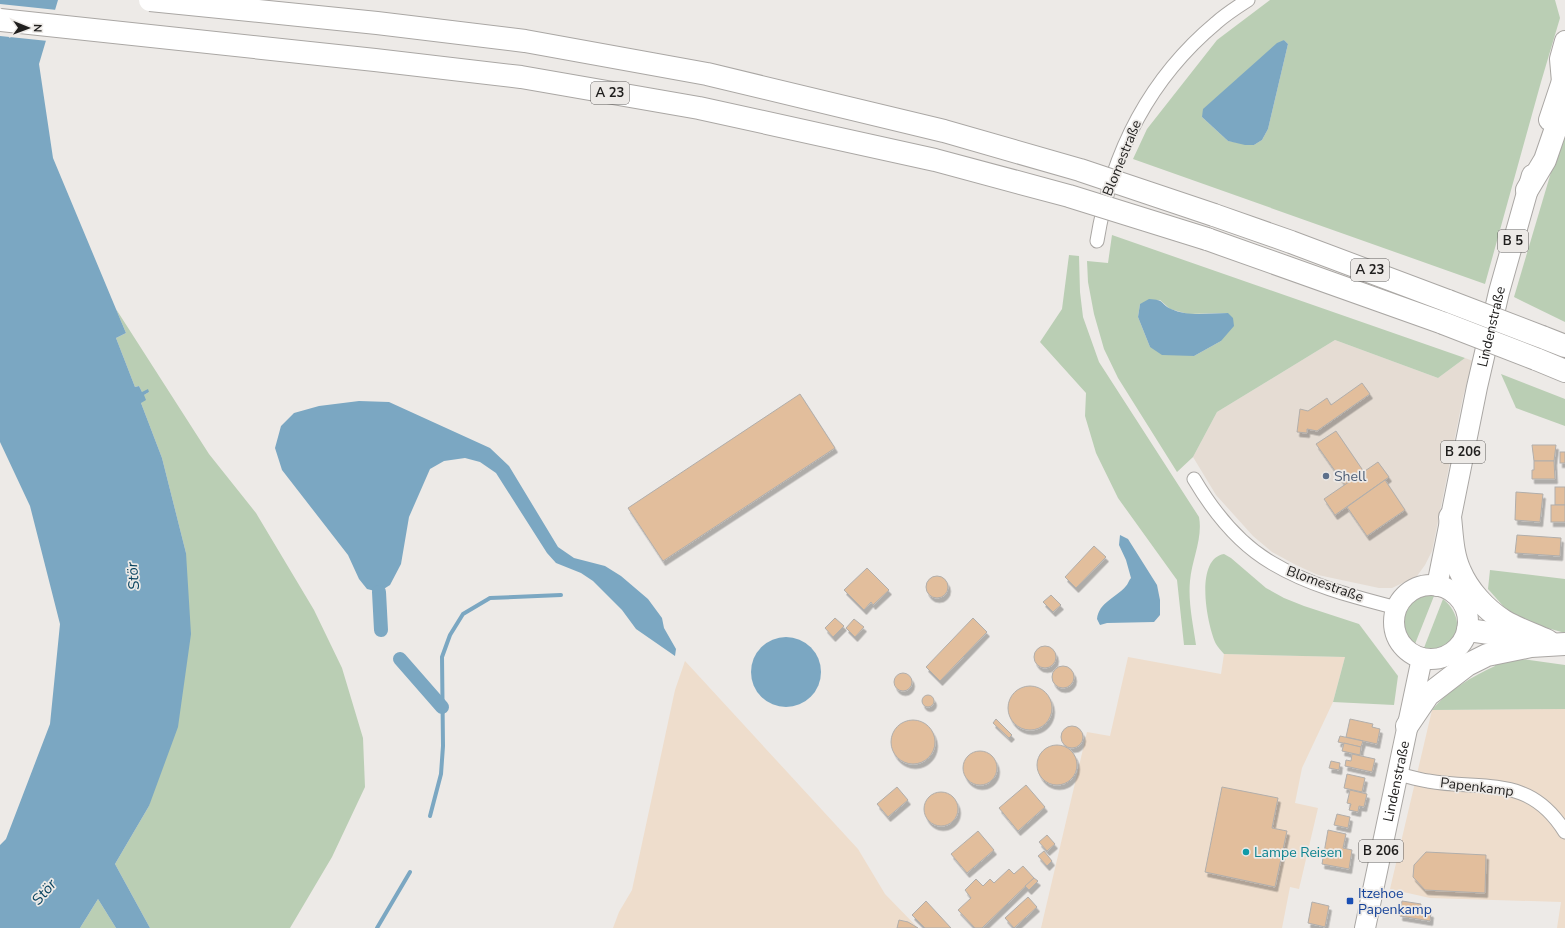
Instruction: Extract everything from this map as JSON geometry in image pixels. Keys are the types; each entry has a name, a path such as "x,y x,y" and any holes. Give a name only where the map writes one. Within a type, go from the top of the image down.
{"highway":[{"name":"A 23","path":"150,0 377,23 525,41 707,74 944,131 1080,170 1299,244 1565,346"},
{"name":"A 23","path":"0,20 521,77 699,108 935,160 1069,196 1206,239 1443,323 1565,371"},
{"path":"1527,190 1545,160 1564,86"},
{"path":"1450,517 1454,551 1459,570 1476,596 1486,607 1503,620 1559,643"},
{"path":"1468,630 1559,643"},
{"path":"1407,726 1428,695 1467,665 1487,655 1531,646 1559,643"}],"main road":[{"path":"1564,86 1560,59 1565,41"},
{"name":"Lindenstraße","path":"1437,586 1450,517 1499,292 1527,190"},
{"path":"1428,585 1437,586 1449,590 1460,600 1467,613 1468,630 1461,644 1455,651 1439,658 1422,658 1407,650 1400,641 1396,630 1395,619 1397,608 1401,601 1413,590 1428,585"},
{"name":"Lindenstraße","path":"1364,928 1422,658"}],"street":[{"name":"Blomestraße","path":"1097,241 1106,197 1115,169 1127,138 1150,95 1169,70 1194,43 1216,22 1248,0"},
{"name":"Blomestraße","path":"1194,479 1230,528 1253,550 1272,563 1315,584 1397,608"},
{"name":"Papenkamp","path":"1398,774 1428,781 1502,788 1520,792 1541,803 1554,816 1565,832"}],"shaded area":[{"name":"Shell","path":"1335,340 1438,378 1465,358 1473,361 1463,397 1432,551 1425,565 1417,576 1392,588 1379,588 1318,575 1272,552 1253,536 1216,495 1193,457 1217,412"},
{"path":"1224,654 1345,657 1333,702 1302,768 1295,803 1318,808 1299,889 1290,887 1282,928 1041,928 1087,732 1110,736 1128,657 1221,674"},
{"path":"685,661 858,849 885,894 918,928 613,928 619,912 632,890 675,690"},
{"path":"1565,709 1565,928 1557,928 1561,902 1430,898 1390,889 1432,710"}],"green space":[{"path":"1270,0 1555,0 1560,18 1485,284 1133,159 1147,129 1217,40","holes":["1284,40 1288,44 1268,129 1262,140 1254,145 1228,141 1202,117"]},
{"path":"1565,125 1565,322 1514,297"},
{"path":"1112,235 1465,358 1438,378 1335,340 1217,412 1193,457 1177,472 1118,378 1104,349 1094,314 1088,282 1087,261 1108,263","holes":["1160,300 1170,309 1188,314 1227,313 1221,341 1194,356 1150,347 1138,317 1140,304"]},
{"path":"1069,255 1079,256 1080,292 1083,317 1099,362 1199,517 1200,533 1190,581 1191,613 1196,645 1184,645 1177,580 1118,498 1096,453 1085,416 1086,393 1040,342 1062,309"},
{"path":"116,309 209,454 256,513 314,610 342,668 363,738 365,787 332,857 290,928 150,928 115,864 149,806 186,553 162,458 141,403 144,395 149,392 142,392 139,386 135,387 116,338 126,333"},
{"path":"1501,374 1565,399 1565,426 1516,408"},
{"path":"1224,554 1231,558 1266,588 1284,598 1359,624 1398,676 1394,705 1333,702 1345,657 1224,654 1216,644 1209,623 1205,594 1209,568 1215,559"},
{"path":"1490,570 1565,579 1565,633 1526,622 1504,607 1488,589"},
{"path":"1425,596 1434,596 1413,649 1405,641 1401,633 1400,619 1407,607"},
{"path":"1443,599 1451,608 1456,617 1457,627 1455,636 1451,644 1443,650 1434,653 1422,653"},
{"path":"1514,658 1565,665 1565,709 1432,710 1453,690 1478,674 1495,666 1494,660"},
{"path":"98,899 116,928 80,928"}],"water":[{"name":"Stör","path":"0,0 58,0 39,64 53,158 126,333 116,338 135,387 139,386 142,392 148,389 149,392 144,395 146,400 141,403 162,458 186,553 191,634 178,727 149,806 115,864 150,928 116,928 98,899 80,928 0,928 0,845 6,839 50,724 60,624 30,506 0,442"},
{"path":"1284,40 1288,44 1268,129 1262,140 1254,145 1245,145 1228,141 1202,117 1203,109 1277,43"},
{"path":"1149,299 1160,301 1171,309 1184,313 1228,313 1233,318 1234,326 1221,341 1194,356 1162,355 1150,347 1138,317 1140,304"},
{"path":"359,401 389,402 490,448 509,466 558,547 574,558 605,566 621,576 648,599 662,618 664,628 676,649 675,656 636,629 622,610 593,581 581,573 556,563 547,553 496,473 480,462 465,458 444,461 430,469 409,517 401,564 390,585 379,592 367,589 359,579 348,555 282,470 275,448 281,426 294,413 319,406"},
{"path":"1120,535 1128,539 1157,585 1160,600 1160,615 1154,622 1107,623 1100,625 1097,619 1098,613 1104,604 1122,590 1131,578 1126,560 1119,545"},
{"path":"786,637 799,640 811,647 818,659 821,672 818,685 811,697 799,704 786,707 773,704 761,697 754,685 751,672 754,659 761,647 773,640"}],"pier":[{"path":"0,4 57,10 48,41 0,36"}],"building":[{"path":"1362,383 1370,394 1317,431 1307,429 1307,433 1297,432 1300,409 1308,411 1327,398 1331,405"},
{"path":"800,394 835,448 663,561 628,508"},
{"path":"1336,431 1364,472 1345,485 1316,444"},
{"path":"1532,445 1556,445 1554,461 1534,461"},
{"path":"1560,452 1565,452 1565,463 1560,463"},
{"path":"1534,461 1554,461 1555,479 1532,479"},
{"path":"1378,462 1389,477 1335,515 1324,499"},
{"path":"1385,480 1405,510 1367,536 1347,507"},
{"path":"1555,487 1565,487 1565,505 1555,505"},
{"path":"1516,492 1543,494 1540,522 1515,520"},
{"path":"1551,505 1565,505 1565,522 1551,522"},
{"path":"1517,535 1561,538 1560,556 1515,553"},
{"path":"1094,546 1106,557 1076,588 1065,577"},
{"path":"867,568 889,590 873,605 871,602 864,610 844,590"},
{"path":"937,576 945,579 948,587 945,595 937,598 929,595 926,587 929,579"},
{"path":"1051,595 1061,605 1053,612 1043,602"},
{"path":"835,618 844,626 833,637 825,628"},
{"path":"973,618 987,632 940,681 926,667"},
{"path":"854,619 864,627 855,637 846,628"},
{"path":"1045,646 1053,649 1056,657 1053,665 1045,668 1037,665 1034,657 1037,649"},
{"path":"1063,666 1071,669 1074,677 1071,685 1063,688 1055,685 1052,677 1055,669"},
{"path":"903,673 909,676 912,682 909,688 903,691 897,688 894,682 897,676"},
{"path":"1026,686 1034,686 1039,687 1046,692 1051,699 1051,717 1046,724 1039,729 1026,730 1018,727 1011,720 1008,712 1008,704 1011,696 1018,689"},
{"path":"926,695 930,695 934,701 930,707 926,707 922,703 922,699"},
{"path":"996,719 1012,735 1009,738 993,723"},
{"path":"1350,719 1373,724 1372,727 1380,729 1377,744 1346,737"},
{"path":"913,720 925,724 931,730 935,742 931,754 925,760 913,764 901,760 895,754 891,742 895,730 901,724"},
{"path":"1072,726 1080,729 1083,737 1080,745 1072,748 1064,745 1061,737 1064,729"},
{"path":"1340,736 1363,741 1361,747 1338,742"},
{"path":"1344,743 1361,747 1360,755 1342,751"},
{"path":"1057,745 1068,748 1074,754 1077,765 1074,776 1068,782 1057,785 1046,782 1040,776 1037,765 1040,754 1046,748"},
{"path":"980,751 992,756 997,768 992,780 980,785 968,780 963,768 968,756"},
{"path":"1352,754 1375,759 1372,772 1345,766 1346,760 1351,761"},
{"path":"1331,761 1340,763 1339,770 1329,768"},
{"path":"1347,774 1365,778 1362,792 1344,788"},
{"path":"1026,785 1045,807 1018,831 999,808"},
{"path":"897,787 908,800 888,817 877,804"},
{"name":"Lampe Reisen","path":"1222,787 1278,798 1272,828 1287,831 1275,887 1205,872"},
{"path":"1350,790 1367,794 1364,807 1359,806 1358,812 1349,810 1351,804 1347,803"},
{"path":"941,792 953,797 958,809 953,821 941,826 929,821 924,809 929,797"},
{"path":"1337,814 1350,817 1348,828 1334,825"},
{"path":"1328,830 1346,834 1343,848 1352,850 1349,869 1322,864"},
{"path":"978,831 994,850 967,873 951,854"},
{"path":"1047,835 1055,844 1047,851 1039,842"},
{"path":"1044,851 1052,861 1047,866 1038,856"},
{"path":"1426,852 1486,855 1485,893 1425,890 1413,877 1414,865"},
{"path":"1023,866 1034,878 982,928 975,928 958,910 971,898 965,890 976,879 983,886 990,879 994,883 1009,869 1014,874"},
{"path":"1034,878 1038,881 1029,890 1025,886"},
{"path":"1028,897 1037,907 1014,928 1005,918"},
{"path":"926,901 951,928 925,928 912,915"},
{"path":"1402,901 1421,904 1420,911 1431,913 1430,921 1400,916"},
{"path":"1312,902 1329,906 1325,927 1308,923"},
{"path":"899,920 908,922 918,928 897,928"}],"waterway":[{"path":"379,592 381,630"},
{"path":"430,816 441,774 443,746 442,657 450,635 463,614 490,598 561,595"},
{"path":"400,659 442,707"},
{"path":"377,928 410,872"}],"place":[{"name":"Shell","path":"1326,476"},
{"name":"Lampe Reisen","path":"1246,852"},
{"name":"Itzehoe Papenkamp","path":"1350,901"}]}
